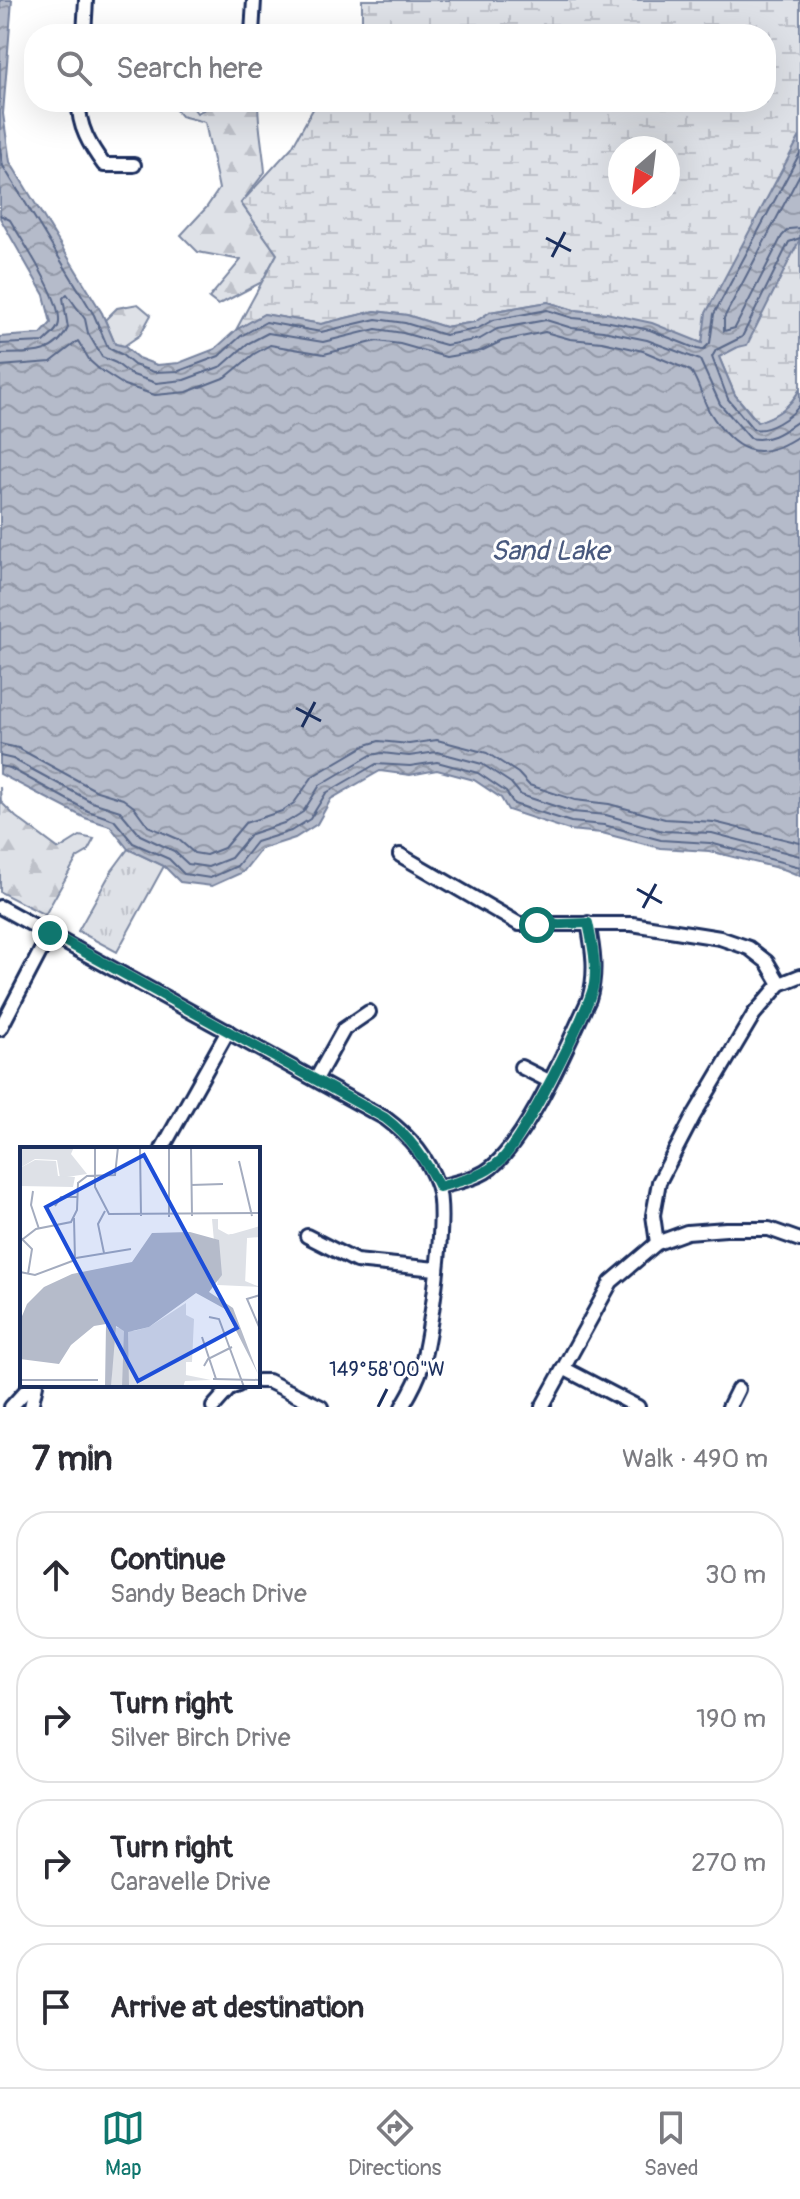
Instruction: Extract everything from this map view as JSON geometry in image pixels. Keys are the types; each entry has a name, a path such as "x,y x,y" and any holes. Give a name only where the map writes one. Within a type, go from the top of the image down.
{"street":[{"path":"85,24 86,0"},
{"path":"253,24 254,0"},
{"path":"79,112 89,144 104,165 134,165"},
{"path":"400,855 519,924 632,924 720,938 749,948 767,962 780,984"},
{"path":"0,907 316,1079 400,1129 424,1157 439,1187 441,1226 421,1368 402,1407"},
{"path":"439,1187 483,1174 509,1152 524,1128 589,999 594,983 588,923"},
{"path":"0,1029 50,933"},
{"path":"657,1243 653,1215 659,1182 693,1117 754,1014 780,984 800,976"},
{"path":"316,1079 344,1029 369,1012"},
{"path":"163,1147 228,1031"},
{"path":"521,1067 549,1081"},
{"path":"542,1407 611,1282 657,1243 687,1232 726,1229 769,1229 800,1240"},
{"path":"307,1236 356,1261 436,1269"},
{"path":"565,1369 638,1407"},
{"path":"260,1381 286,1388 321,1407"},
{"path":"11,1407 32,1387"},
{"path":"31,1407 34,1387"},
{"path":"213,1407 233,1387"},
{"path":"729,1407 738,1389"}],"green space":[{"path":"362,0 800,0 800,389 777,414 758,422 735,395 719,357 606,313 574,310 548,302 490,312 475,322 445,327 407,315 375,311 321,324 264,314 236,330 277,254 241,203 292,147 311,112 776,112 776,24 362,24"},
{"path":"178,112 259,112 265,172 241,203 277,254 262,282 218,305 209,298 241,260 198,252 181,235 219,189 205,122 181,116"},
{"path":"138,304 151,315 140,335 124,346 115,344 105,320 117,308"},
{"path":"0,787 1,802 59,849 80,836 94,839 87,852 77,858 45,915 0,892"},
{"path":"128,849 164,866 117,952 78,931 111,872"}],"water":[{"name":"Sand Lake","path":"0,0 12,0 3,114 10,162 102,313 115,344 157,365 179,363 215,349 236,330 264,314 321,324 375,311 407,315 445,327 475,322 490,312 548,302 574,310 652,323 702,343 706,313 800,136 800,239 747,345 719,357 735,395 757,422 782,410 800,389 800,876 709,851 660,848 602,833 569,830 508,810 501,798 474,780 437,770 410,775 380,771 331,799 317,824 295,838 261,849 243,872 212,886 180,882 164,866 128,849 110,826 85,818 0,774 0,337 41,334 51,323 44,295 0,218"}],"route":[{"path":"50,933 385,1118 400,1129 424,1157 439,1187 483,1174 509,1152 549,1081 589,999 594,983 588,923 537,925"}]}
